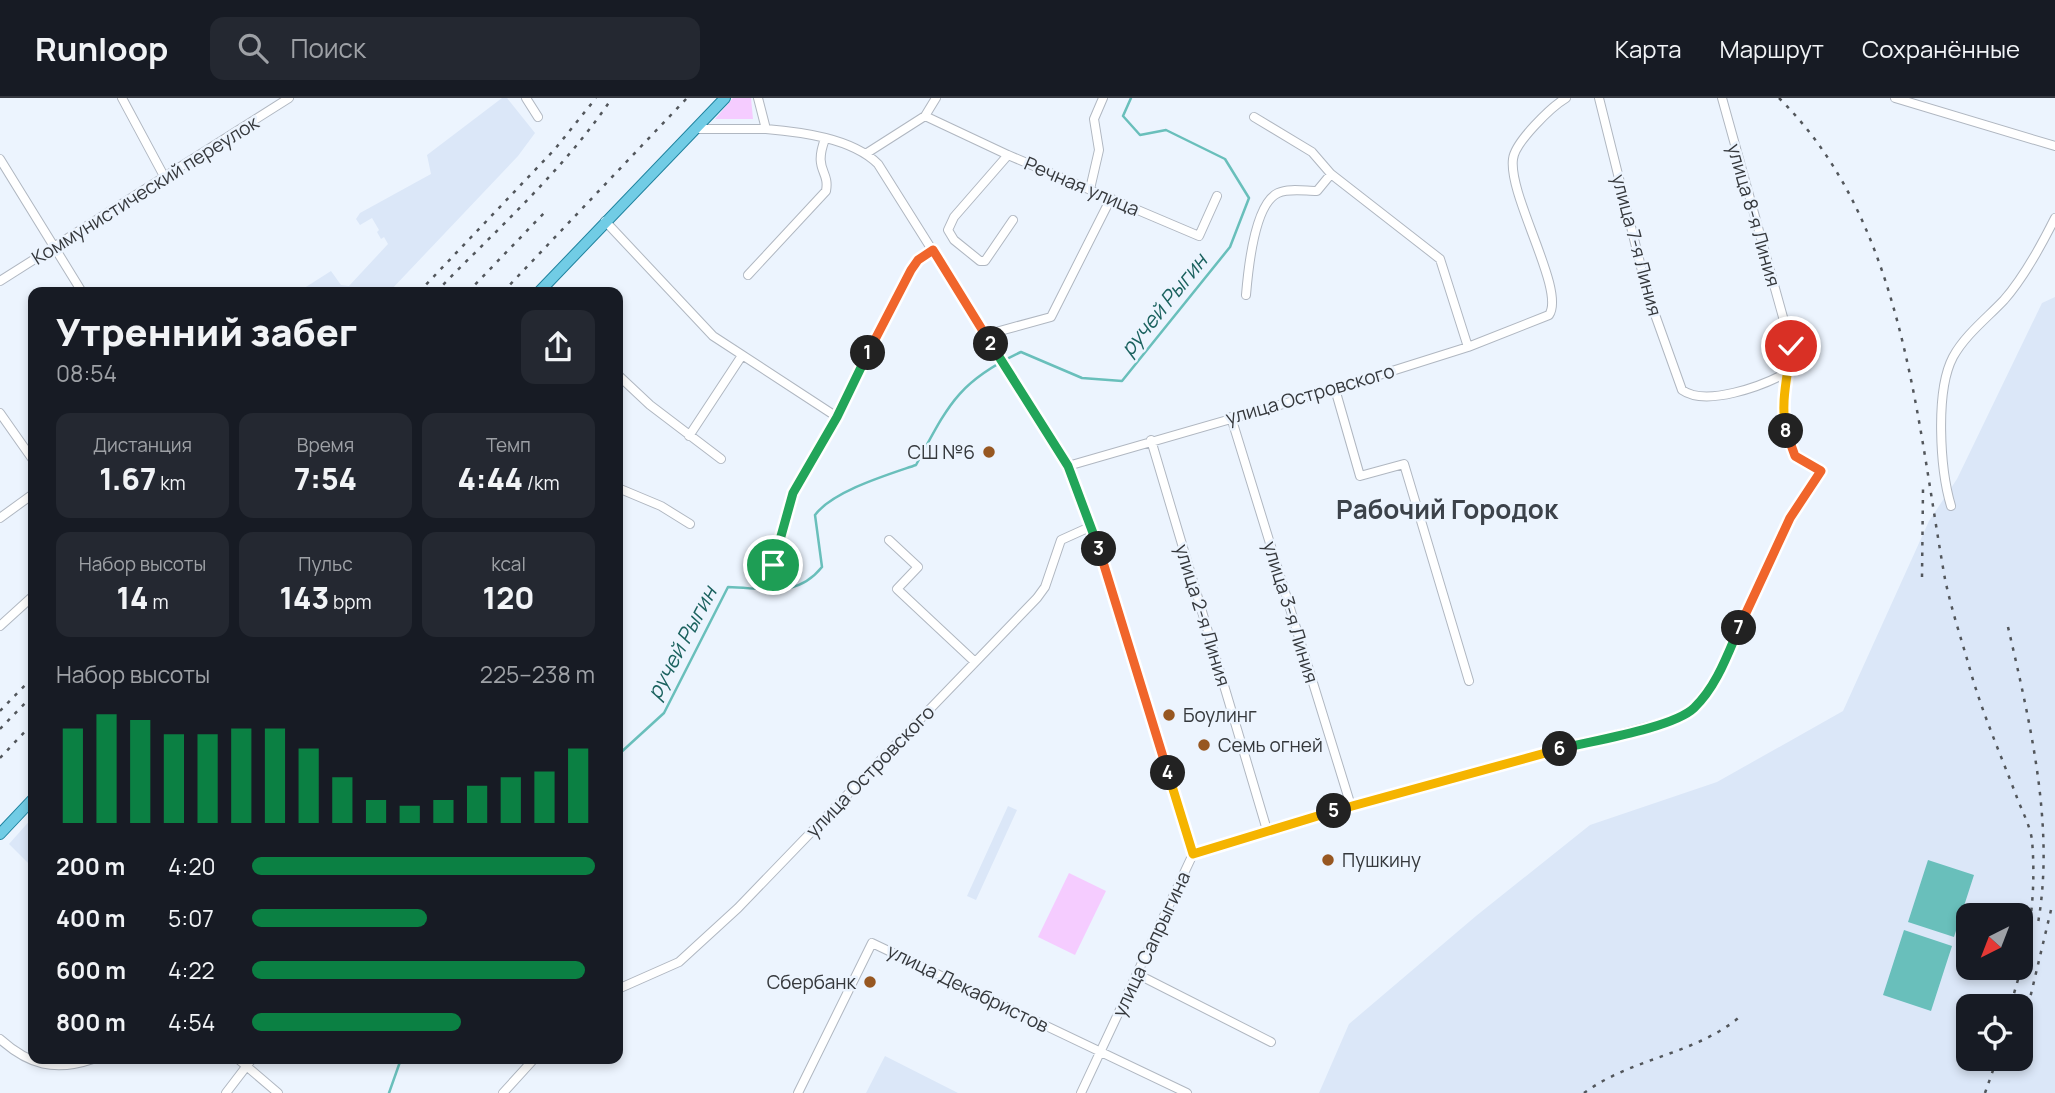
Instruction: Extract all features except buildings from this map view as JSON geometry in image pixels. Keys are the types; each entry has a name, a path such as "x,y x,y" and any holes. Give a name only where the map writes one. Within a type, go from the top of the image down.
{"main road":[{"path":"545,287 725,98"},
{"path":"0,834 28,804"}],"street":[{"path":"122,98 165,178"},
{"name":"Коммунистический переулок","path":"0,281 289,98"},
{"path":"526,98 538,117"},
{"path":"758,98 766,129"},
{"path":"867,153 925,116 936,98"},
{"path":"1090,189 1099,150 1094,119 1103,98"},
{"name":"улица Островского","path":"1068,466 1335,389 1468,347 1549,315 1553,292 1526,219 1514,175 1513,156 1534,127 1566,98"},
{"name":"улица 7-я Линия","path":"1599,98 1648,295 1682,390 1695,396 1715,395 1766,383 1786,373"},
{"name":"улица 8-я Линия","path":"1661,723 1692,710 1716,678 1790,518 1821,471 1795,456 1790,447 1783,414 1791,346 1722,98"},
{"path":"1895,98 2055,146"},
{"name":"Речная улица","path":"925,116 1008,155 1199,236 1217,196"},
{"path":"1254,117 1312,152 1331,174 1440,259 1468,347"},
{"path":"697,129 766,129 825,139 867,153 878,164 1014,385 1068,466 1092,526 1193,854"},
{"path":"748,275 827,191 827,181 819,158 825,139"},
{"path":"1008,155 954,217 948,230 954,240 980,261 985,261 1013,220"},
{"path":"0,159 79,287"},
{"path":"1245,295 1253,241 1270,200 1284,191 1317,191 1331,174"},
{"path":"985,335 1051,317 1111,198"},
{"path":"1951,506 1942,461 1944,398 1952,359 1965,340 2006,298 2034,257 2055,218"},
{"path":"605,221 713,337 837,417"},
{"path":"773,565 793,493 837,417 911,270 918,260 933,250"},
{"path":"689,436 741,357"},
{"path":"623,379 689,436 721,459"},
{"path":"1335,389 1360,476 1404,464 1469,681"},
{"path":"0,413 28,453"},
{"name":"улица 3-я Линия","path":"1231,417 1352,806"},
{"name":"улица 2-я Линия","path":"1151,440 1267,830"},
{"path":"623,490 661,506 690,524"},
{"path":"0,518 28,498"},
{"name":"улица Островского","path":"623,987 679,962 738,908 1042,592 1061,540 1092,526"},
{"path":"889,540 918,567 897,589 975,662"},
{"path":"0,626 28,601"},
{"name":"улица Сапрыгина","path":"1081,1093 1193,854 1352,806 1661,723"},
{"name":"улица Декабристов","path":"798,1093 872,943 1101,1052"},
{"path":"1137,974 1271,1042"},
{"path":"0,1039 28,1060"},
{"path":"1101,1052 1186,1093"},
{"path":"38,1064 75,1064"},
{"path":"226,1093 248,1064"},
{"path":"252,1064 278,1093"},
{"path":"503,1093 529,1064"}],"shaded area":[{"path":"502,98 507,98 535,133 518,156 394,287 306,287 331,271 341,285 349,286 388,244 384,237 381,239 372,218 360,225 356,219 360,213 431,174 427,155"},
{"path":"733,98 751,98 753,119 715,119"},
{"path":"2055,297 2055,1093 1319,1093 1349,1024 1476,916 1590,825 1717,782 1843,711 1929,521 1957,479 2042,303"},
{"path":"1008,806 1017,810 976,900 967,896"},
{"path":"28,823 28,863 9,844"},
{"path":"1928,860 1974,875 1965,903 1956,903 1954,937 1908,922"},
{"path":"1069,873 1106,891 1075,955 1038,937"},
{"path":"1904,930 1952,946 1931,1011 1883,995"},
{"path":"885,1056 958,1093 866,1093"}],"waterway":[{"name":"ручей Рыгин","path":"623,750 664,713 728,587 768,590 791,588 812,577 822,567 815,515 823,506 847,491 916,465 946,411 968,385 999,363 1021,352 1082,378 1122,381 1230,247 1249,198 1225,159 1166,130 1140,135 1123,116 1131,98"},
{"name":"ручей Рыгин","path":"389,1093 399,1064"}],"railway":[{"path":"424,287 555,149 596,98"},
{"path":"441,287 551,175 612,98"},
{"path":"508,287 687,98"},
{"path":"1779,98 1821,148 1854,203 1879,262 1898,324 1913,388 1950,601 1979,699 2031,834 2033,883 2030,925 2014,994"},
{"path":"473,287 545,212"},
{"path":"1922,577 1923,489"},
{"path":"2008,627 2032,737 2042,812 2044,850 2038,923"},
{"path":"0,711 28,682"},
{"path":"0,729 28,700"},
{"path":"0,758 28,728"},
{"path":"2031,994 2051,910"},
{"path":"1584,1093 1623,1071 1705,1039 1742,1015"},
{"path":"1985,1093 1993,1071"}],"place":[{"name":"СШ №6","path":"989,452"},
{"name":"Боулинг","path":"1169,715"},
{"name":"Семь огней","path":"1204,745"},
{"name":"Пушкину","path":"1328,860"},
{"name":"Сбербанк","path":"870,982"}],"district":[{"name":"Рабочий Городок","path":"1447,510"}],"route":[{"path":"773,565 793,493 837,417 897,294 918,260 933,250 1014,385 1068,466 1092,526 1193,854 1267,830 1468,773 1676,719 1692,710 1716,678 1790,518 1821,471 1795,456 1790,447 1783,414 1784,377 1791,346"}]}
